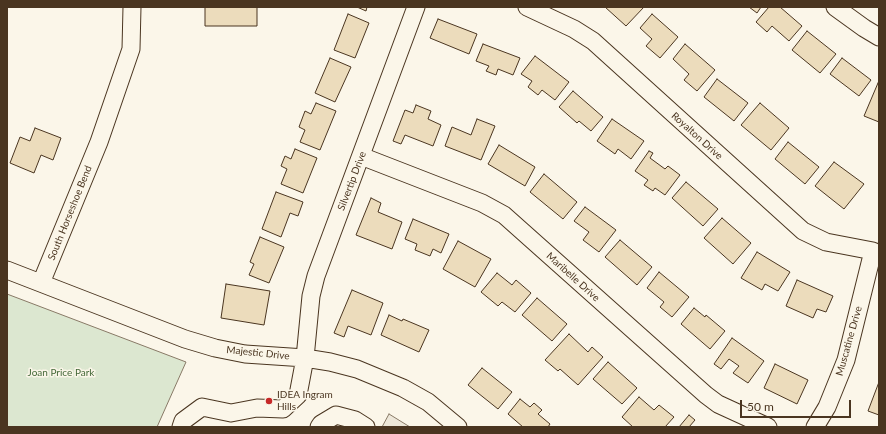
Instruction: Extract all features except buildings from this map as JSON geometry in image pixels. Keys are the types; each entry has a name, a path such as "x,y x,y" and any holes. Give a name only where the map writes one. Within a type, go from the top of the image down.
{"street":[{"name":"South Horseshoe Bend","path":"41,283 99,142 131,49 132,7"},
{"name":"Silvertip Drive","path":"181,427 183,421 202,407 231,413 257,408 283,409 298,396 305,358 311,296 316,276 416,7"},
{"name":"Royalton Drive","path":"527,7 574,29 593,42 803,231 826,242 873,251"},
{"path":"835,7 879,37"},
{"name":"Maribelle Drive","path":"361,156 482,202 504,215 706,395 718,404 768,427"},
{"name":"Muscatine Drive","path":"815,427 829,402 846,360 873,251"},
{"name":"Majestic Drive","path":"7,270 185,339 215,348 245,354 305,358 330,362 356,369 397,385 428,402 458,427"},
{"path":"320,427 321,424 336,415 355,420 366,427"}],"green space":[{"name":"Joan Price Park","path":"7,294 186,362 157,427 7,427"}],"shaded area":[{"path":"389,414 410,427 382,427"}],"place":[{"name":"IDEA Ingram Hills","path":"269,401"}]}
